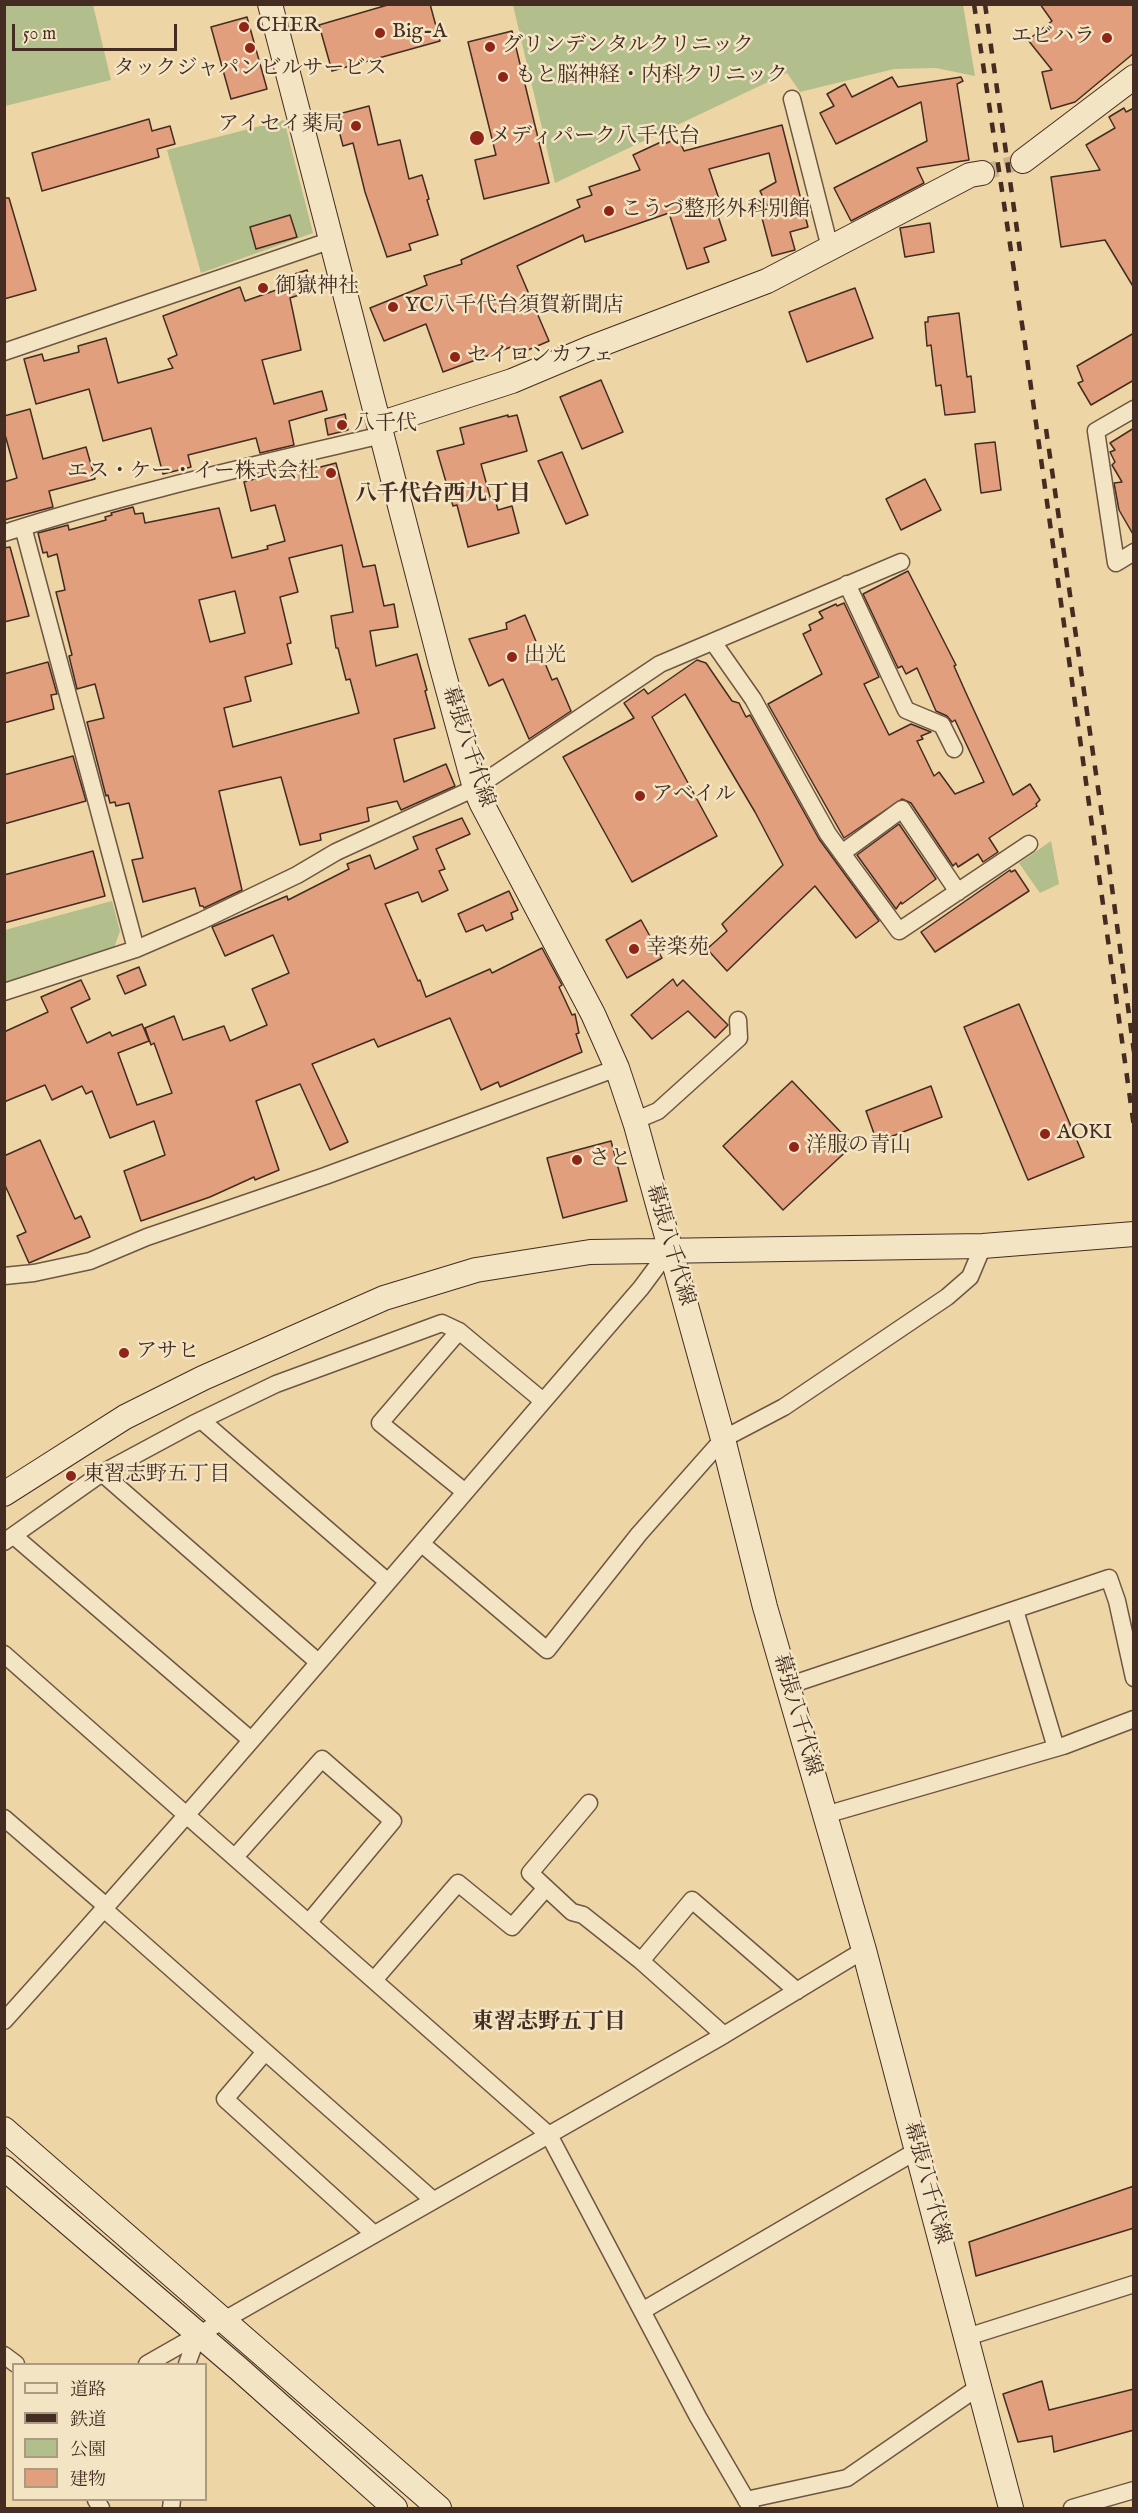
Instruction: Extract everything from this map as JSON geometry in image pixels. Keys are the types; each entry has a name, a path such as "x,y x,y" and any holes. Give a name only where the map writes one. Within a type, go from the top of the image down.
{"street":[{"name":"幕張八千代線","path":"270,4 476,788 482,804 593,1014 617,1068 634,1121 723,1439 788,1686 864,1950 1011,2508"},
{"path":"1023,161 1133,79"},
{"path":"792,99 830,248"},
{"path":"4,533 42,520 380,429 512,381 588,349 767,281 970,175 982,173"},
{"path":"4,352 332,240"},
{"path":"1134,409 1096,431 1116,563 1134,552"},
{"path":"23,527 136,949"},
{"path":"4,992 136,949 201,921 297,874 336,852 476,788 660,664 901,562"},
{"path":"847,584 906,710 942,725 954,749"},
{"path":"713,642 753,699 828,834 899,931 1029,844"},
{"path":"842,853 902,809 958,892"},
{"path":"634,1121 658,1111 739,1038 738,1020"},
{"path":"4,1276 34,1273 90,1261 147,1238 325,1176 617,1068"},
{"path":"4,1494 125,1417 222,1369 384,1298 487,1268 590,1252 983,1246 1134,1234"},
{"path":"422,1544 547,1650 639,1534 723,1439 784,1407 947,1297 970,1276 983,1246"},
{"path":"4,2021 422,1544 642,1286 670,1250"},
{"path":"251,1740 9,1539 102,1473 201,1420 276,1384 442,1323 459,1331 543,1401"},
{"path":"459,1331 380,1423 465,1492"},
{"path":"201,1420 388,1582"},
{"path":"102,1473 318,1662"},
{"path":"788,1686 1109,1578 1117,1601 1134,1678"},
{"path":"1015,1610 1056,1748"},
{"path":"4,1654 549,2135 698,2417 749,2504 847,2478 980,2386"},
{"path":"825,1815 1056,1748 1134,1719"},
{"path":"235,1857 322,1760 393,1821 309,1922"},
{"path":"590,1803 530,1873 572,1912 583,1915 641,1961 724,2035"},
{"path":"4,1818 433,2200"},
{"path":"374,1980 458,1883 512,1927 546,1888"},
{"path":"641,1961 692,1900 797,1991"},
{"path":"149,2363 724,2035 864,1950"},
{"path":"265,2052 225,2099 374,2234"},
{"path":"4,2129 439,2508"},
{"path":"642,2311 918,2150"},
{"path":"4,2168 198,2334 395,2508"},
{"path":"967,2337 1134,2284"},
{"path":"187,2363 198,2334"},
{"path":"1072,2508 1134,2490"}],"green space":[{"path":"4,5 93,5 111,80 5,106"},
{"path":"513,5 963,5 975,76 936,68 894,69 800,92 787,73 555,183"},
{"path":"284,120 313,233 201,273 167,150"},
{"path":"1051,841 1059,884 1040,893 1019,863"},
{"path":"112,901 120,931 114,948 5,985 5,930"}],"building":[{"name":"Big-A","path":"391,4 430,4 440,41 332,71 319,25"},
{"path":"1040,4 1134,4 1134,53 1075,102 1051,109 1042,72 1052,70 1028,40 1052,21"},
{"path":"247,17 267,89 231,99 211,27"},
{"path":"512,31 549,183 484,199 475,160 496,155 468,42"},
{"path":"892,77 898,87 961,77 963,81 957,84 969,160 917,168 924,183 851,221 834,188 927,141 921,102 836,144 820,113 834,106 827,94 845,84 852,97"},
{"path":"369,106 378,145 400,140 409,179 422,175 438,235 409,244 411,250 387,257 365,192 353,143 343,146 335,115"},
{"path":"1124,108 1126,112 1134,108 1134,288 1105,240 1061,247 1051,177 1100,170 1086,145 1115,128 1109,117"},
{"path":"149,119 152,131 170,126 175,144 157,149 159,157 42,191 32,153"},
{"path":"782,125 808,227 790,232 795,250 772,256 762,218 772,215 760,191 776,182 769,153 709,169 722,208 716,210 726,240 704,248 709,262 687,269 669,213 585,242 583,235 517,266 549,341 514,356 511,347 443,372 426,324 384,341 370,308 427,285 424,276 462,264 461,260 580,207 577,200 592,195 589,187 640,170 633,155 661,142 662,145 678,138 684,151"},
{"path":"4,198 9,198 36,290 4,299"},
{"path":"290,215 297,237 256,249 250,227"},
{"path":"930,223 934,252 905,257 900,228"},
{"path":"307,270 314,290 290,298 301,350 262,360 274,404 322,391 327,410 289,421 294,445 260,453 256,438 188,455 191,467 163,474 151,428 103,441 89,389 36,404 24,359 42,354 44,361 79,352 78,346 106,338 118,383 173,368 168,359 177,355 163,316 240,287 245,301 282,288 279,279"},
{"path":"855,288 873,338 807,362 789,312"},
{"path":"959,313 967,377 971,376 975,412 945,415 941,385 936,386 931,345 927,346 925,322 928,322 928,317"},
{"path":"1134,333 1134,380 1091,405 1078,383 1083,381 1077,366"},
{"path":"601,380 623,432 582,449 560,397"},
{"path":"30,409 43,459 86,447 95,479 49,491 53,507 4,520 4,482 17,478 4,431 4,416"},
{"name":"八千代","path":"345,414 348,430 328,435 325,419"},
{"path":"508,415 508,417 517,415 527,451 481,464 491,500 495,499 498,510 512,506 519,533 468,547 457,505 453,506 437,451 464,444 460,428"},
{"path":"1134,428 1134,536 1119,510 1114,483 1122,482 1112,465 1115,462 1110,452 1115,450 1110,443"},
{"path":"995,442 1001,490 981,493 975,444"},
{"path":"562,452 588,515 566,524 538,461"},
{"path":"336,463 363,567 375,565 384,606 394,604 398,627 370,631 376,666 417,654 435,728 394,739 404,782 446,764 455,786 401,810 397,801 367,808 369,821 320,834 321,840 300,845 281,777 219,791 242,890 204,908 200,906 195,888 143,902 132,860 143,858 129,803 116,806 115,802 110,803 108,795 106,796 87,722 104,718 95,684 77,689 69,656 72,655 56,592 65,590 57,554 48,557 47,552 43,553 38,533 68,525 69,530 106,520 105,517 112,515 111,513 133,507 135,514 143,513 145,523 219,508 232,558 268,549 267,546 285,541 275,505 251,511 244,482 299,465 301,472","holes":["342,545 353,612 331,616 336,648 338,648 346,680 350,679 359,713 233,747 224,708 251,701 245,677 292,664 287,644 291,643 280,597 298,592 289,558","235,591 245,633 210,642 199,600"]},
{"path":"925,479 941,510 901,530 886,499"},
{"path":"10,547 29,616 4,622 4,548"},
{"path":"908,571 956,665 954,666 1013,795 1030,784 1040,800 1037,806 989,838 998,852 983,862 978,854 958,867 956,863 953,866 911,803 902,799 844,838 768,704 822,674 803,634 811,630 809,625 823,618 819,612 844,603 879,677 864,684 889,735 911,724 931,732 921,736 923,739 917,741 934,776 939,772 955,794 984,782 955,720 952,722 947,716 936,711 917,668 906,674 902,666 898,668 863,594"},
{"path":"525,615 552,680 557,678 571,711 529,739 503,679 489,686 469,639 507,629 506,623"},
{"path":"697,660 706,663 732,701 739,703 746,717 750,715 819,839 879,921 856,938 815,886 727,971 707,949 727,931 722,924 783,865 755,812 685,694 652,717 717,836 632,882 563,757 634,718 624,703 644,689 648,694"},
{"path":"48,662 57,694 51,695 54,709 4,723 4,674"},
{"path":"73,756 86,801 4,824 4,775"},
{"path":"462,818 470,834 436,849 445,869 439,871 448,890 422,902 418,892 385,904 426,997 490,969 492,973 542,948 562,985 559,987 572,1015 575,1014 579,1033 576,1034 582,1052 500,1087 498,1082 481,1090 450,1018 378,1047 374,1039 312,1064 348,1142 330,1150 300,1084 256,1101 279,1170 255,1180 254,1177 210,1197 141,1221 124,1171 165,1155 154,1121 110,1138 92,1091 86,1094 82,1086 52,1100 45,1085 4,1102 4,1032 48,1012 41,997 81,980 90,999 71,1008 87,1043 110,1032 112,1036 142,1024 149,1041 118,1053 137,1105 172,1093 154,1043 151,1045 145,1028 174,1016 183,1040 224,1026 230,1041 267,1025 252,989 289,973 273,935 225,956 212,927 287,896 288,900 349,869 347,864 370,855 375,869 418,849 413,837"},
{"path":"899,824 936,879 902,904 901,902 896,909 857,855"},
{"path":"93,851 105,896 4,923 4,875"},
{"path":"1010,870 1011,872 1015,870 1029,891 935,952 921,932"},
{"path":"509,891 518,910 511,913 513,919 486,931 483,925 466,932 458,914"},
{"name":"幸楽苑","path":"641,920 662,958 627,978 606,940"},
{"path":"139,967 146,985 125,994 117,976"},
{"path":"673,979 677,986 683,980 728,1025 715,1038 688,1011 652,1039 631,1015"},
{"path":"1019,1004 1084,1157 1028,1180 964,1027"},
{"path":"792,1081 853,1145 783,1210 723,1146"},
{"path":"931,1086 942,1117 877,1142 866,1111"},
{"path":"40,1140 75,1219 81,1216 90,1237 29,1263 17,1236 26,1232 4,1183 4,1156"},
{"path":"611,1141 627,1201 563,1218 547,1158"},
{"path":"1134,2186 1134,2228 976,2276 969,2242"},
{"path":"1042,2381 1049,2410 1134,2389 1134,2430 1054,2452 1052,2436 1018,2442 1003,2394"}],"tunnel":[{"path":"982,173 1023,161"}],"railway":[{"path":"974,4 1025,344 1134,1127"},
{"path":"985,4 1020,251"},
{"path":"1046,429 1134,1052"}],"place":[{"name":"CHER","path":"244,27"},
{"name":"Big-A","path":"380,33"},
{"name":"エビハラ","path":"1107,38"},
{"name":"グリンデンタルクリニック","path":"490,47"},
{"name":"タックジャパンビルサービス","path":"250,48"},
{"name":"もと脳神経・内科クリニック","path":"503,77"},
{"name":"アイセイ薬局","path":"356,126"},
{"name":"メディパーク八千代台","path":"477,138"},
{"name":"こうづ整形外科別館","path":"609,211"},
{"name":"御嶽神社","path":"263,288"},
{"name":"YC八千代台須賀新聞店","path":"393,307"},
{"name":"セイロンカフェ","path":"455,357"},
{"name":"八千代","path":"342,425"},
{"name":"エス・ケー・イー株式会社","path":"331,473"},
{"name":"出光","path":"512,657"},
{"name":"アベイル","path":"640,796"},
{"name":"幸楽苑","path":"634,949"},
{"name":"AOKI","path":"1045,1134"},
{"name":"洋服の青山","path":"794,1147"},
{"name":"さと","path":"577,1160"},
{"name":"アサヒ","path":"124,1353"},
{"name":"東習志野五丁目","path":"71,1476"}],"district":[{"name":"八千代台西九丁目","path":"443,495"},
{"name":"東習志野五丁目","path":"549,2023"}]}
